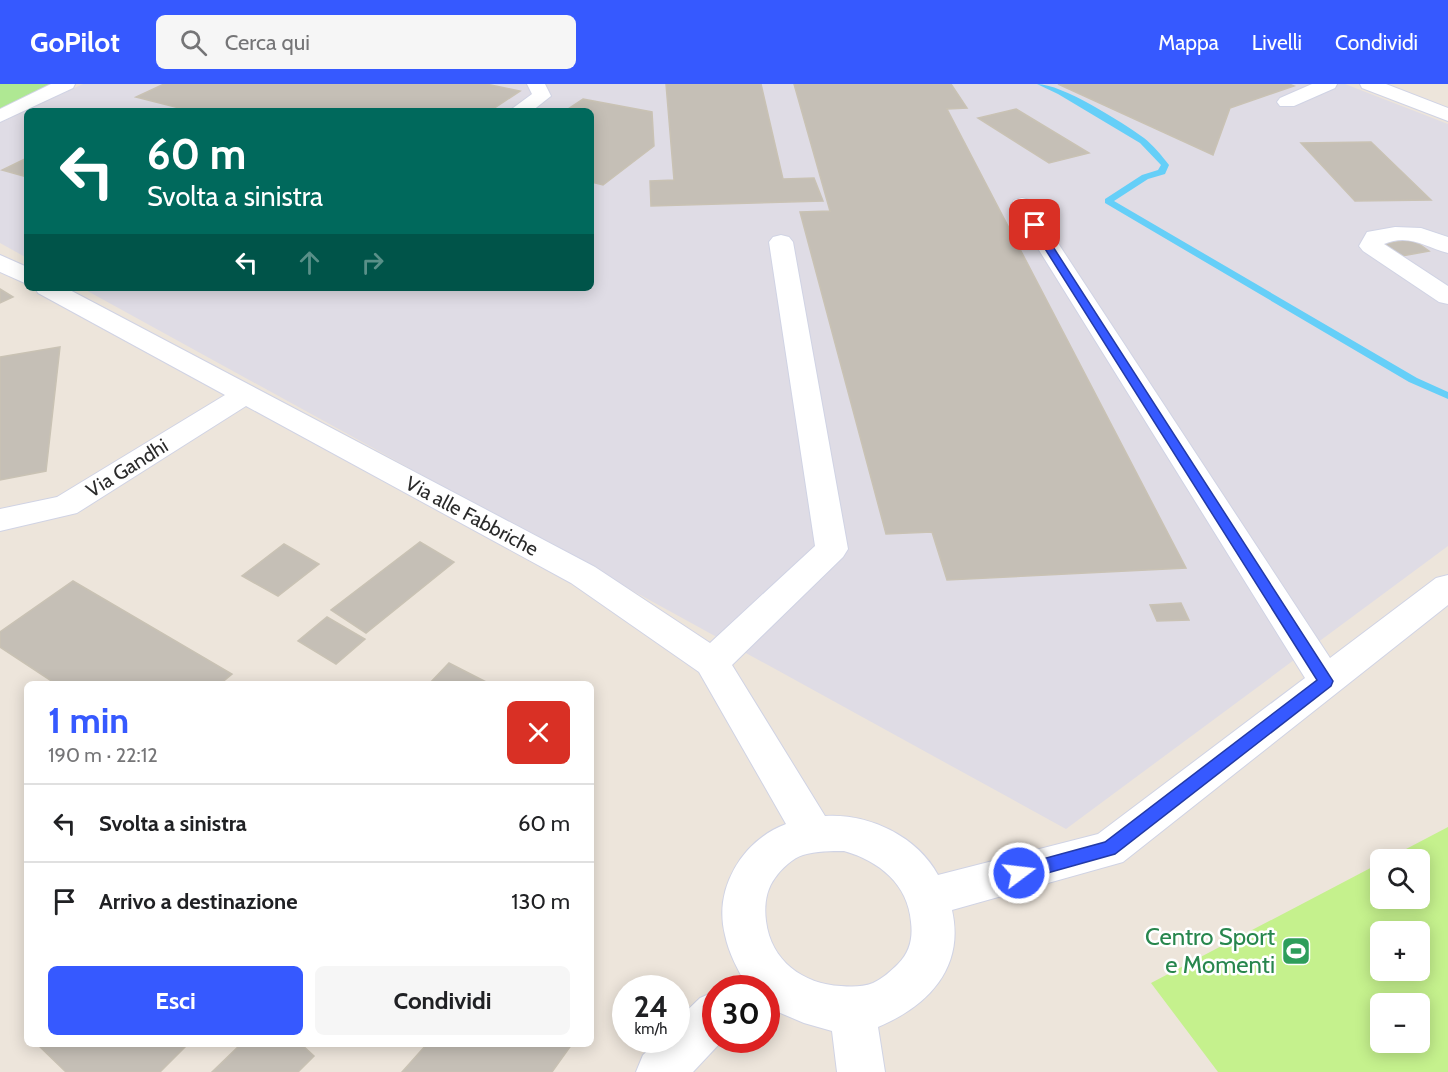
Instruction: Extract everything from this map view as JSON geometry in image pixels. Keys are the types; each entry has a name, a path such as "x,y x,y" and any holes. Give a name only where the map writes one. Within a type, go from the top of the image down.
{"street":[{"path":"0,116 66,84"},
{"path":"524,108 542,96 536,84"},
{"path":"1287,102 1328,84"},
{"path":"1369,84 1448,115"},
{"path":"1022,205 1326,681"},
{"path":"1448,246 1432,236 1405,233 1375,237 1371,246 1448,297"},
{"path":"712,662 832,549 781,242"},
{"path":"0,262 24,275"},
{"name":"Via alle Fabbriche","path":"53,291 582,575 712,662 814,835"},
{"name":"Via Gandhi","path":"0,520 66,506 245,395"},
{"path":"928,897 1109,849 1448,587"},
{"path":"750,975 743,916 746,896 755,872 782,845 814,835 844,833 870,840 896,855 916,875 928,897 934,938 922,970 901,993 874,1007 853,1011 837,1010 799,1000 780,988"},
{"path":"853,1011 861,1072"},
{"path":"660,1072 702,1028"}],"shaded area":[{"path":"83,84 1345,84 1448,124 1448,546 1066,829 87,291 594,291 594,108 32,108"},
{"path":"24,112 24,256 0,243 0,123"}],"green space":[{"path":"0,84 56,84 0,111"},
{"name":"Centro Sport e Momenti","path":"1448,827 1448,1072 1218,1072 1151,983 1370,868 1370,909 1430,909 1430,849 1406,849"}],"building":[{"path":"164,84 486,84 520,91 494,108 179,108 136,97"},
{"path":"666,84 761,84 783,179 814,178 823,201 651,206 650,181 674,180"},
{"path":"794,84 951,84 967,108 947,109 1186,568 947,580 932,532 886,534 800,212 830,211"},
{"path":"1058,84 1289,84 1294,86 1230,108 1213,155"},
{"path":"583,99 652,112 654,146 603,185 594,183 594,108 570,108"},
{"path":"1016,109 1089,153 1049,163 978,118"},
{"path":"1371,142 1431,200 1355,201 1301,143"},
{"path":"24,159 24,176 2,170"},
{"path":"1412,239 1429,251 1402,256 1385,244"},
{"path":"0,289 13,297 0,303"},
{"path":"60,347 46,471 0,480 0,357"},
{"path":"420,542 454,562 366,633 331,610"},
{"path":"284,544 319,564 278,596 242,576"},
{"path":"73,581 232,674 224,681 51,681 0,647 0,632"},
{"path":"1181,603 1189,620 1157,621 1150,605"},
{"path":"327,617 365,639 336,664 298,641"},
{"path":"449,663 484,681 432,681"},
{"path":"40,1047 185,1047 160,1072 66,1072"},
{"path":"238,1047 304,1047 314,1056 298,1072 212,1072"},
{"path":"424,1047 570,1047 552,1072 402,1072"}],"waterway":[{"path":"1041,84 1061,92 1143,141 1165,165 1162,172 1145,177 1108,201 1413,380 1448,396"}],"place":[{"name":"Centro Sport e Momenti","path":"1296,951"}],"route":[{"path":"1019,873 1109,849 1326,681 1035,225"}]}
